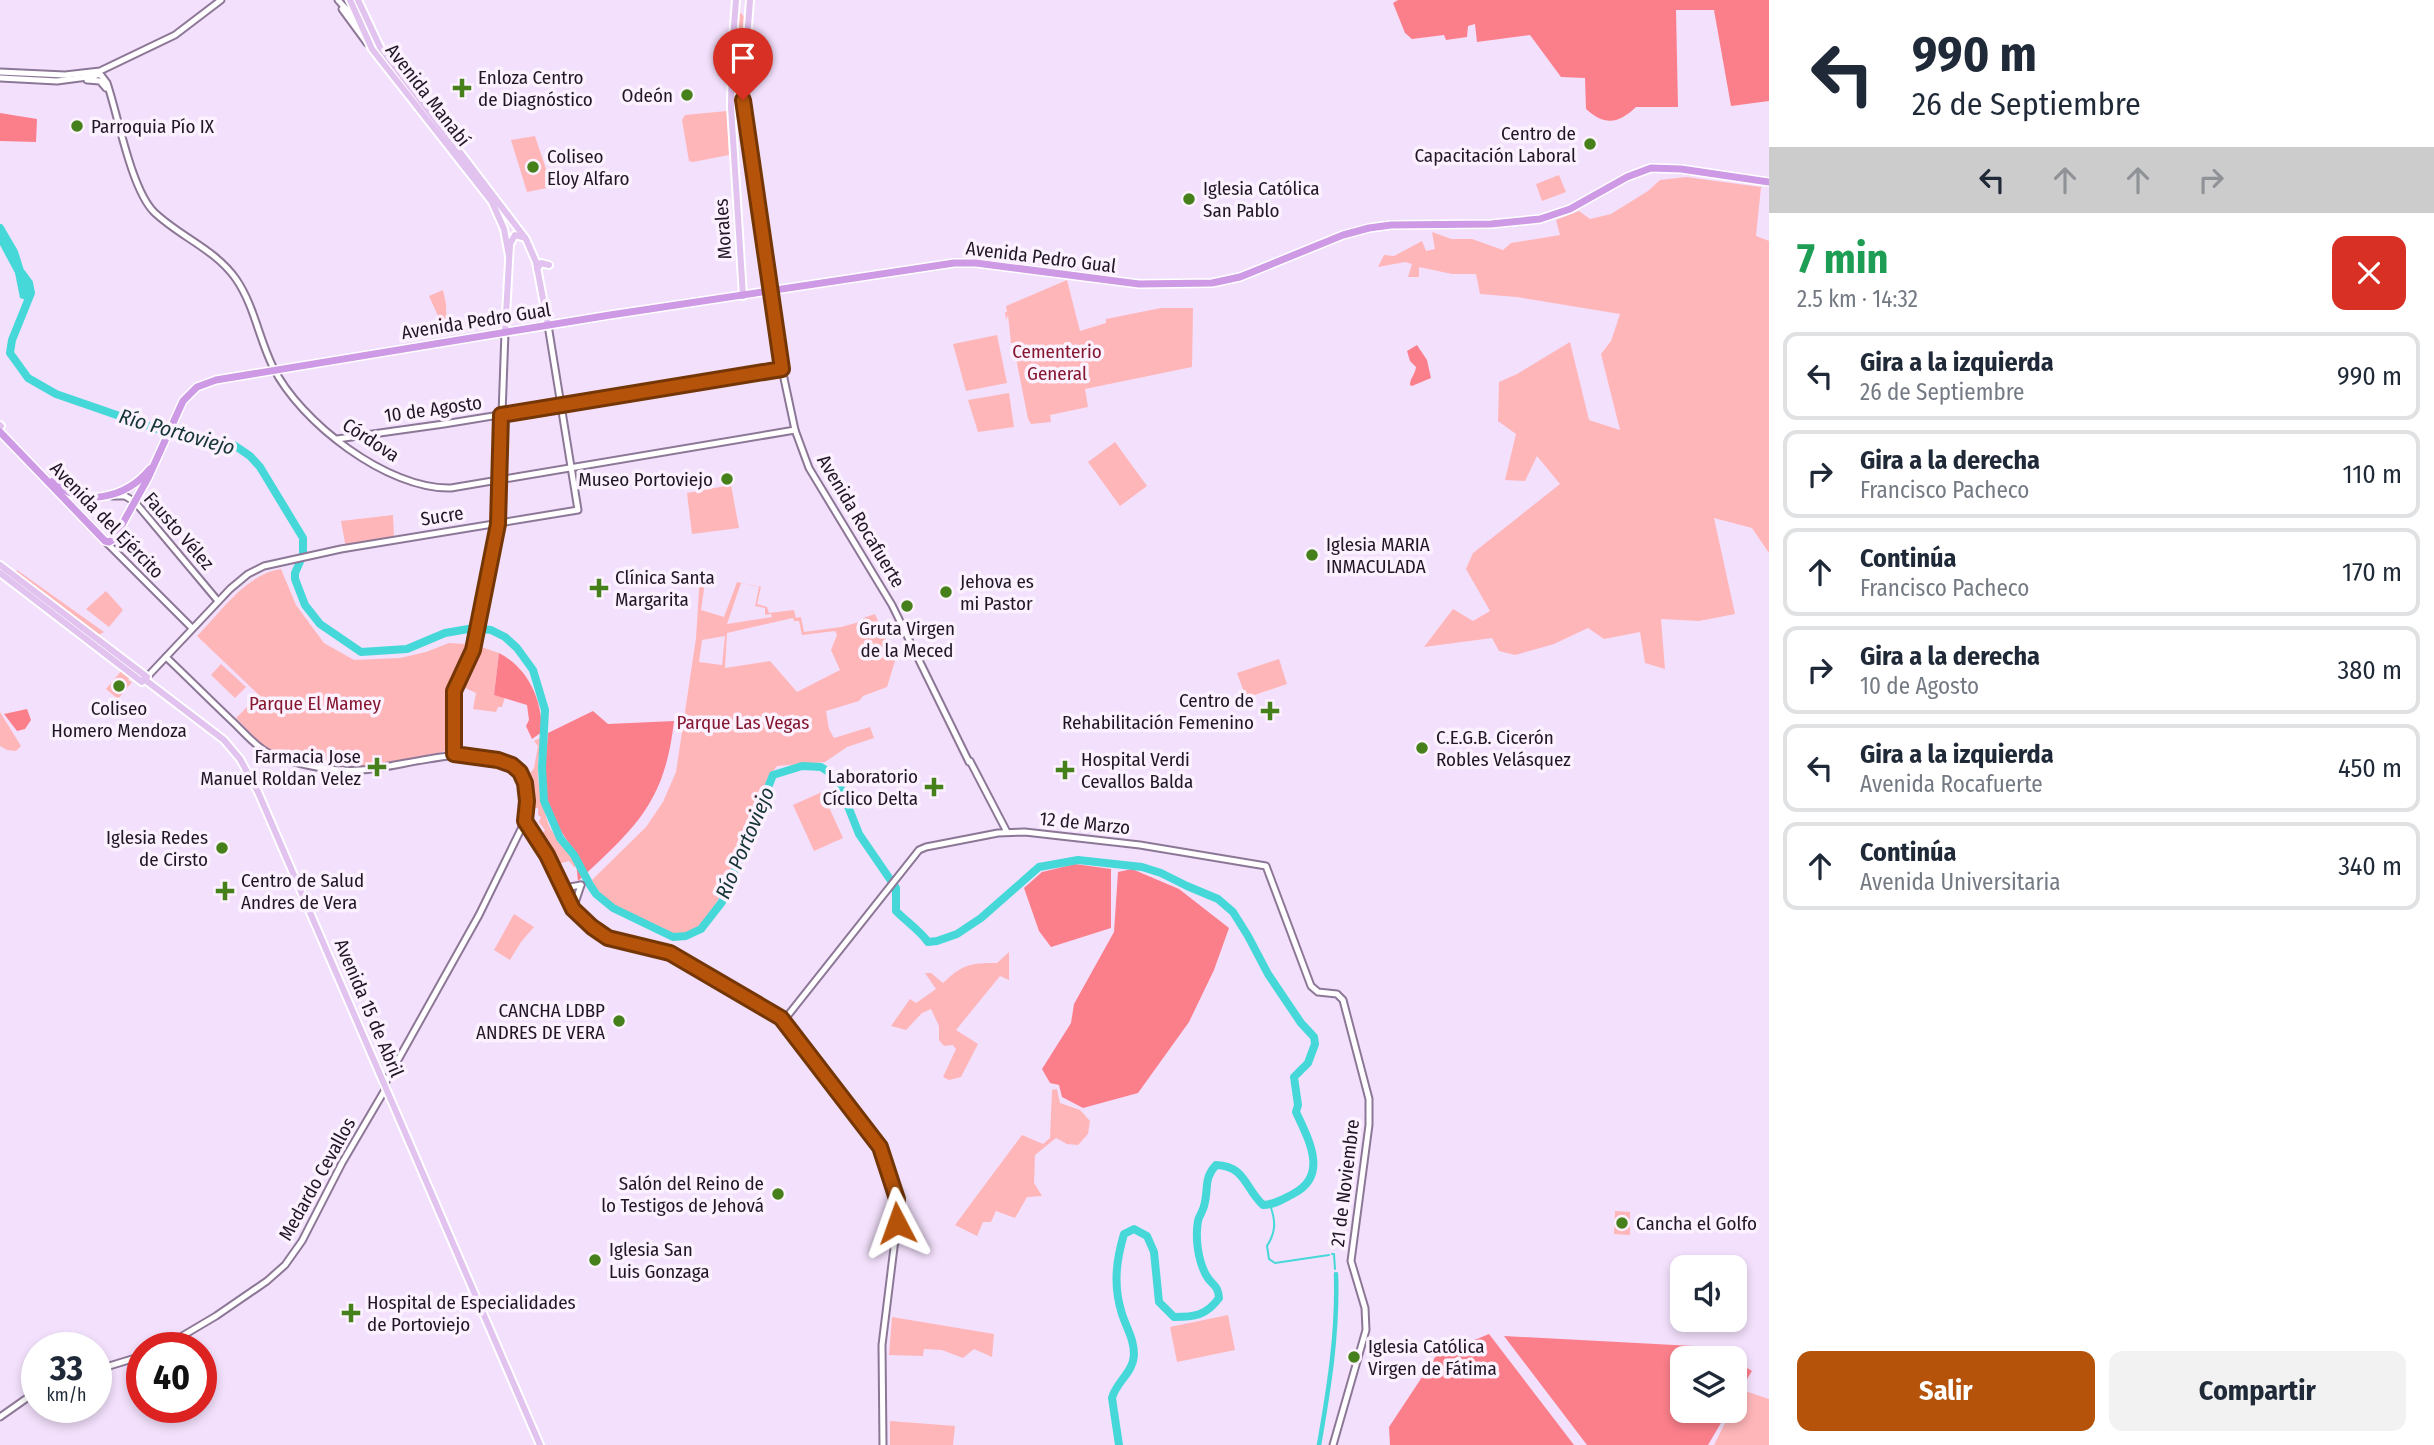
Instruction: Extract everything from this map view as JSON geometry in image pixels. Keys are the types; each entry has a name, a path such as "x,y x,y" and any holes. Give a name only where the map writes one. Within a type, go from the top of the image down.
{"highway":[{"name":"Avenida Pedro Gual","path":"157,459 180,407 191,392 204,384 275,370 960,262 1139,284 1212,283 1240,277 1342,235 1369,228 1391,225 1491,224 1550,216 1580,204 1627,177 1651,168 1670,167 1769,183"},
{"path":"0,426 62,489 85,496 109,496 136,483 157,459"},
{"name":"Avenida del Ejército","path":"0,432 105,541"},
{"path":"105,541 114,539 157,459"},
{"path":"76,512 77,502 85,496"}],"main road":[{"name":"Avenida Manabí","path":"350,0 372,49 495,201"},
{"name":"Avenida Manabí","path":"358,0 380,47 495,201"},
{"name":"Morales","path":"736,0 731,78 743,296"},
{"name":"Avenida Rocafuerte","path":"750,0 743,100 772,292"},
{"path":"495,201 526,239 537,269 548,325"},
{"path":"495,201 509,256"},
{"path":"505,332 509,256 513,236 519,234 526,239"},
{"path":"537,269 541,263 549,265"},
{"name":"Avenida 15 de Abril","path":"0,565 223,740 245,768 278,836 540,1445"},
{"name":"Avenida 15 de Abril","path":"0,573 144,679"}],"street":[{"path":"0,78 48,81 99,75 179,33 221,0"},
{"path":"337,0 380,47"},
{"path":"337,0 372,49"},
{"path":"88,74 126,60"},
{"path":"110,90 107,76 112,68"},
{"path":"0,72 99,75"},
{"name":"Córdova","path":"99,75 105,79 110,90 140,189 148,204 171,225 220,260 242,289 275,370 303,408 337,439 377,466 414,483 438,488 499,481 795,430"},
{"name":"Córdova","path":"74,80 102,83 113,103"},
{"name":"Avenida Rocafuerte","path":"772,292 782,369 795,430 809,468 892,605 1005,832"},
{"path":"548,325 572,469"},
{"path":"454,754 454,691 473,650 498,524 505,332"},
{"name":"10 de Agosto","path":"337,439 782,369"},
{"name":"Sucre","path":"218,601 248,574 283,561 578,510 572,469"},
{"name":"Fausto Vélez","path":"109,496 127,497 135,502 218,601"},
{"name":"Avenida del Ejército","path":"105,541 192,628"},
{"path":"144,679 218,601"},
{"path":"166,657 263,750 288,760 357,771 454,754 498,760 519,770 524,778 526,792 525,821 542,845 573,909 608,938 670,953 784,1020 876,1140 885,1157 895,1191 898,1215 882,1356 883,1445"},
{"name":"Medardo Cevallos","path":"189,1332 267,1281 285,1265 302,1241 475,923 525,821"},
{"name":"12 de Marzo","path":"784,1020 919,850 1005,832 1112,841 1266,866 1311,986"},
{"path":"562,885 580,885 573,909"},
{"name":"21 de Noviembre","path":"1311,986 1318,992 1337,994 1343,1000 1365,1079 1370,1109 1351,1261 1364,1308 1366,1330 1333,1445"},
{"path":"0,1417 21,1402"}],"green space":[{"path":"741,13 745,18 740,92 737,95 734,94 737,18"},
{"path":"727,111 729,155 689,161 682,120 685,115"},
{"name":"Coliseo Eloy Alfaro","path":"535,136 552,187 527,192 511,140"},
{"path":"1559,175 1566,192 1542,201 1536,184"},
{"path":"1686,177 1761,187 1756,236 1769,241 1769,553 1752,528 1714,518 1735,614 1699,621 1661,619 1665,669 1645,663 1640,632 1604,639 1588,628 1554,644 1515,655 1499,651 1492,638 1424,647 1453,609 1473,621 1490,611 1466,569 1473,553 1560,484 1537,456 1525,481 1505,480 1516,434 1498,421 1499,382 1570,342 1589,420 1620,430 1601,354 1611,341 1620,314 1517,297 1480,294 1476,274 1452,274 1419,267 1419,277 1408,277 1412,264 1405,262 1378,267 1384,255 1394,256 1422,241 1426,251 1435,249 1432,232 1451,239 1472,239 1503,250 1511,243 1560,235 1556,220 1579,211 1590,219 1611,214 1648,191 1660,180"},
{"name":"Cementerio General","path":"1067,280 1080,331 1106,323 1106,319 1161,308 1193,308 1192,367 1085,389 1088,407 1050,415 1051,422 1031,424 1011,343 1008,315 1006,320 1006,306"},
{"path":"443,290 446,304 447,336 429,296"},
{"path":"997,335 1007,383 966,391 953,344"},
{"path":"1009,393 1014,427 978,432 968,400"},
{"path":"1115,442 1147,486 1120,506 1088,462"},
{"path":"731,485 739,528 692,534 687,493"},
{"path":"393,515 394,537 347,545 345,543 341,521"},
{"name":"Parque El Mamey","path":"281,569 296,605 324,643 354,660 400,658 449,643 467,644 470,650 452,688 450,748 443,752 371,767 346,767 271,751 236,718 259,695 197,636 245,586 268,572"},
{"path":"17,570 104,632 99,635 16,572"},
{"name":"Parque Las Vegas","path":"700,575 706,576 701,610 724,617 737,582 761,587 757,604 767,607 769,613 794,610 796,618 801,617 804,632 841,627 863,621 863,618 875,614 895,661 887,687 863,696 859,701 826,711 829,729 834,738 870,727 874,738 847,747 825,762 777,766 766,782 726,884 714,907 701,924 687,933 676,934 615,905 596,888 592,880 646,827 663,802 676,772 696,638","holes":["741,583 759,587 755,606 765,608 765,615 771,614 772,617 727,624","793,618 794,621 799,621 802,635 835,631 837,635 831,650 840,670 797,692 770,661 725,668 727,633","725,636 722,665 699,662 702,640"]},
{"path":"106,591 123,610 109,627 86,609"},
{"path":"481,647 499,653 494,695 505,697 502,707 498,707 496,712 473,709 476,693 463,687"},
{"path":"1279,659 1287,684 1246,698 1237,673"},
{"path":"221,664 246,687 235,698 211,675"},
{"name":"Coliseo Homero Mendoza","path":"122,670 132,682 118,699 106,689"},
{"path":"0,712 21,746 16,751 0,746"},
{"path":"542,737 538,772 542,802 551,829 573,856 575,868 569,861 558,864 542,834 545,830 539,822 541,817 538,815 538,808 534,808 530,774 534,768 538,746 534,741"},
{"path":"822,792 843,838 814,851 793,805"},
{"path":"514,914 534,927 510,960 494,950"},
{"path":"1009,952 1009,980 1000,976 956,1030 978,1044 961,1077 949,1080 943,1077 956,1049 953,1045 944,1046 939,1040 939,1026 931,1009 922,1013 906,1030 891,1026 910,999 916,1003 936,989 925,973 931,973 943,983 962,968 973,964 997,963"},
{"path":"1057,1089 1060,1103 1080,1110 1090,1121 1088,1134 1078,1145 1067,1144 1056,1138 1035,1155 1034,1183 1042,1196 1027,1197 1015,1218 996,1211 991,1222 983,1222 977,1236 955,1225 1022,1135 1043,1144 1050,1138 1052,1090"},
{"name":"Cancha el Golfo","path":"1615,1211 1630,1212 1630,1235 1614,1234"},
{"path":"1228,1315 1235,1350 1177,1362 1170,1327"},
{"path":"892,1317 994,1334 992,1357 974,1349 963,1358 942,1350 924,1349 923,1356 889,1355"},
{"path":"1747,1392 1769,1399 1769,1445 1714,1445 1725,1423 1747,1423"},
{"path":"890,1421 955,1426 953,1445 890,1445"}],"shaded area":[{"path":"1398,0 1769,0 1769,101 1731,106 1714,10 1676,10 1678,107 1636,107 1623,117 1611,121 1599,118 1586,109 1585,78 1561,77 1530,35 1477,42 1475,24 1468,26 1467,37 1446,40 1444,35 1412,39 1405,33 1393,3"},
{"path":"0,113 37,119 36,142 0,141"},
{"path":"0,231 6,244 14,250 28,287 26,300 20,298 15,273 0,245"},
{"path":"1417,345 1427,360 1431,378 1412,386 1410,383 1416,367 1410,361 1407,351"},
{"path":"499,653 518,668 532,686 540,708 542,732 532,739 526,726 529,720 527,705 494,695"},
{"path":"27,709 31,720 25,729 17,731 4,714"},
{"path":"593,711 608,724 674,721 670,749 655,794 631,829 578,881 575,852 556,824 546,800 544,782 548,733"},
{"path":"1075,864 1111,869 1111,928 1051,947 1039,931 1024,888 1042,872"},
{"path":"1132,869 1179,889 1229,928 1214,970 1189,1022 1138,1093 1083,1108 1062,1097 1059,1085 1050,1083 1042,1069 1071,1023 1074,1004 1114,932 1118,872"},
{"path":"1489,1334 1574,1445 1390,1445 1389,1427 1436,1356"},
{"path":"1504,1336 1693,1346 1670,1346 1670,1423 1721,1423 1708,1445 1587,1445"}],"waterway":[{"name":"Río Portoviejo","path":"0,228 14,252 20,271 29,283 31,293 12,340 10,353 28,378 56,394 186,439 234,445 250,456 260,467 303,538 303,555 295,579 305,605 320,624 361,652 407,649 445,633 474,628 491,630 505,637 517,648 533,670 545,710 542,768 544,801 560,838 574,855 590,885 596,894 613,908 673,937 686,936 701,929 722,902 773,775 802,766 821,767 830,773 840,786 859,834 896,888 896,911 928,942 957,934 981,918 1039,867 1078,860 1142,867 1161,873 1218,899 1233,912 1268,974 1301,1023 1314,1037 1315,1044 1308,1063 1294,1077 1298,1105 1296,1112 1310,1146 1313,1168 1304,1186 1278,1201 1263,1205 1233,1169 1216,1165 1212,1170 1198,1221 1197,1242 1203,1269 1216,1287 1219,1298 1209,1309 1199,1314 1174,1317 1159,1302 1154,1252 1147,1236 1134,1229 1124,1234 1117,1264 1117,1293 1132,1339 1134,1355 1131,1367 1112,1398 1119,1445"},
{"path":"1270,1205 1274,1226 1267,1246 1269,1259 1275,1263 1329,1255"},
{"path":"1332,1254 1335,1269"},
{"path":"1319,1445 1334,1339 1336,1274"}],"place":[{"name":"Enloza Centro de Diagnóstico","path":"462,88"},
{"name":"Odeón","path":"687,95"},
{"name":"Parroquia Pío IX","path":"77,126"},
{"name":"Centro de Capacitación Laboral","path":"1590,144"},
{"name":"Coliseo Eloy Alfaro","path":"533,167"},
{"name":"Iglesia Católica San Pablo","path":"1189,199"},
{"name":"Museo Portoviejo","path":"727,479"},
{"name":"Iglesia MARIA INMACULADA","path":"1312,555"},
{"name":"Clínica Santa Margarita","path":"599,588"},
{"name":"Jehova es mi Pastor","path":"946,592"},
{"name":"Gruta Virgen de la Meced","path":"907,606"},
{"name":"Coliseo Homero Mendoza","path":"119,686"},
{"name":"Centro de Rehabilitación Femenino","path":"1270,711"},
{"name":"C.E.G.B. Cicerón Robles Velásquez","path":"1422,748"},
{"name":"Farmacia Jose Manuel Roldan Velez","path":"377,767"},
{"name":"Hospital Verdi Cevallos Balda","path":"1065,770"},
{"name":"Laboratorio Cíclico Delta","path":"934,787"},
{"name":"Iglesia Redes de Cirsto","path":"222,848"},
{"name":"Centro de Salud Andres de Vera","path":"225,891"},
{"name":"CANCHA LDBP ANDRES DE VERA","path":"619,1021"},
{"name":"Salón del Reino de lo Testigos de Jehová","path":"778,1194"},
{"name":"Cancha el Golfo","path":"1622,1223"},
{"name":"Iglesia San Luis Gonzaga","path":"595,1260"},
{"name":"Hospital de Especialidades de Portoviejo","path":"351,1313"},
{"name":"Iglesia Católica Virgen de Fátima","path":"1354,1357"}],"route":[{"path":"743,100 782,369 501,415 498,524 473,650 454,691 454,754 498,760 512,765 520,772 524,778 527,801 525,821 534,831 573,909 592,927 608,938 670,953 781,1018 880,1147 897,1199 897,1223"}]}
